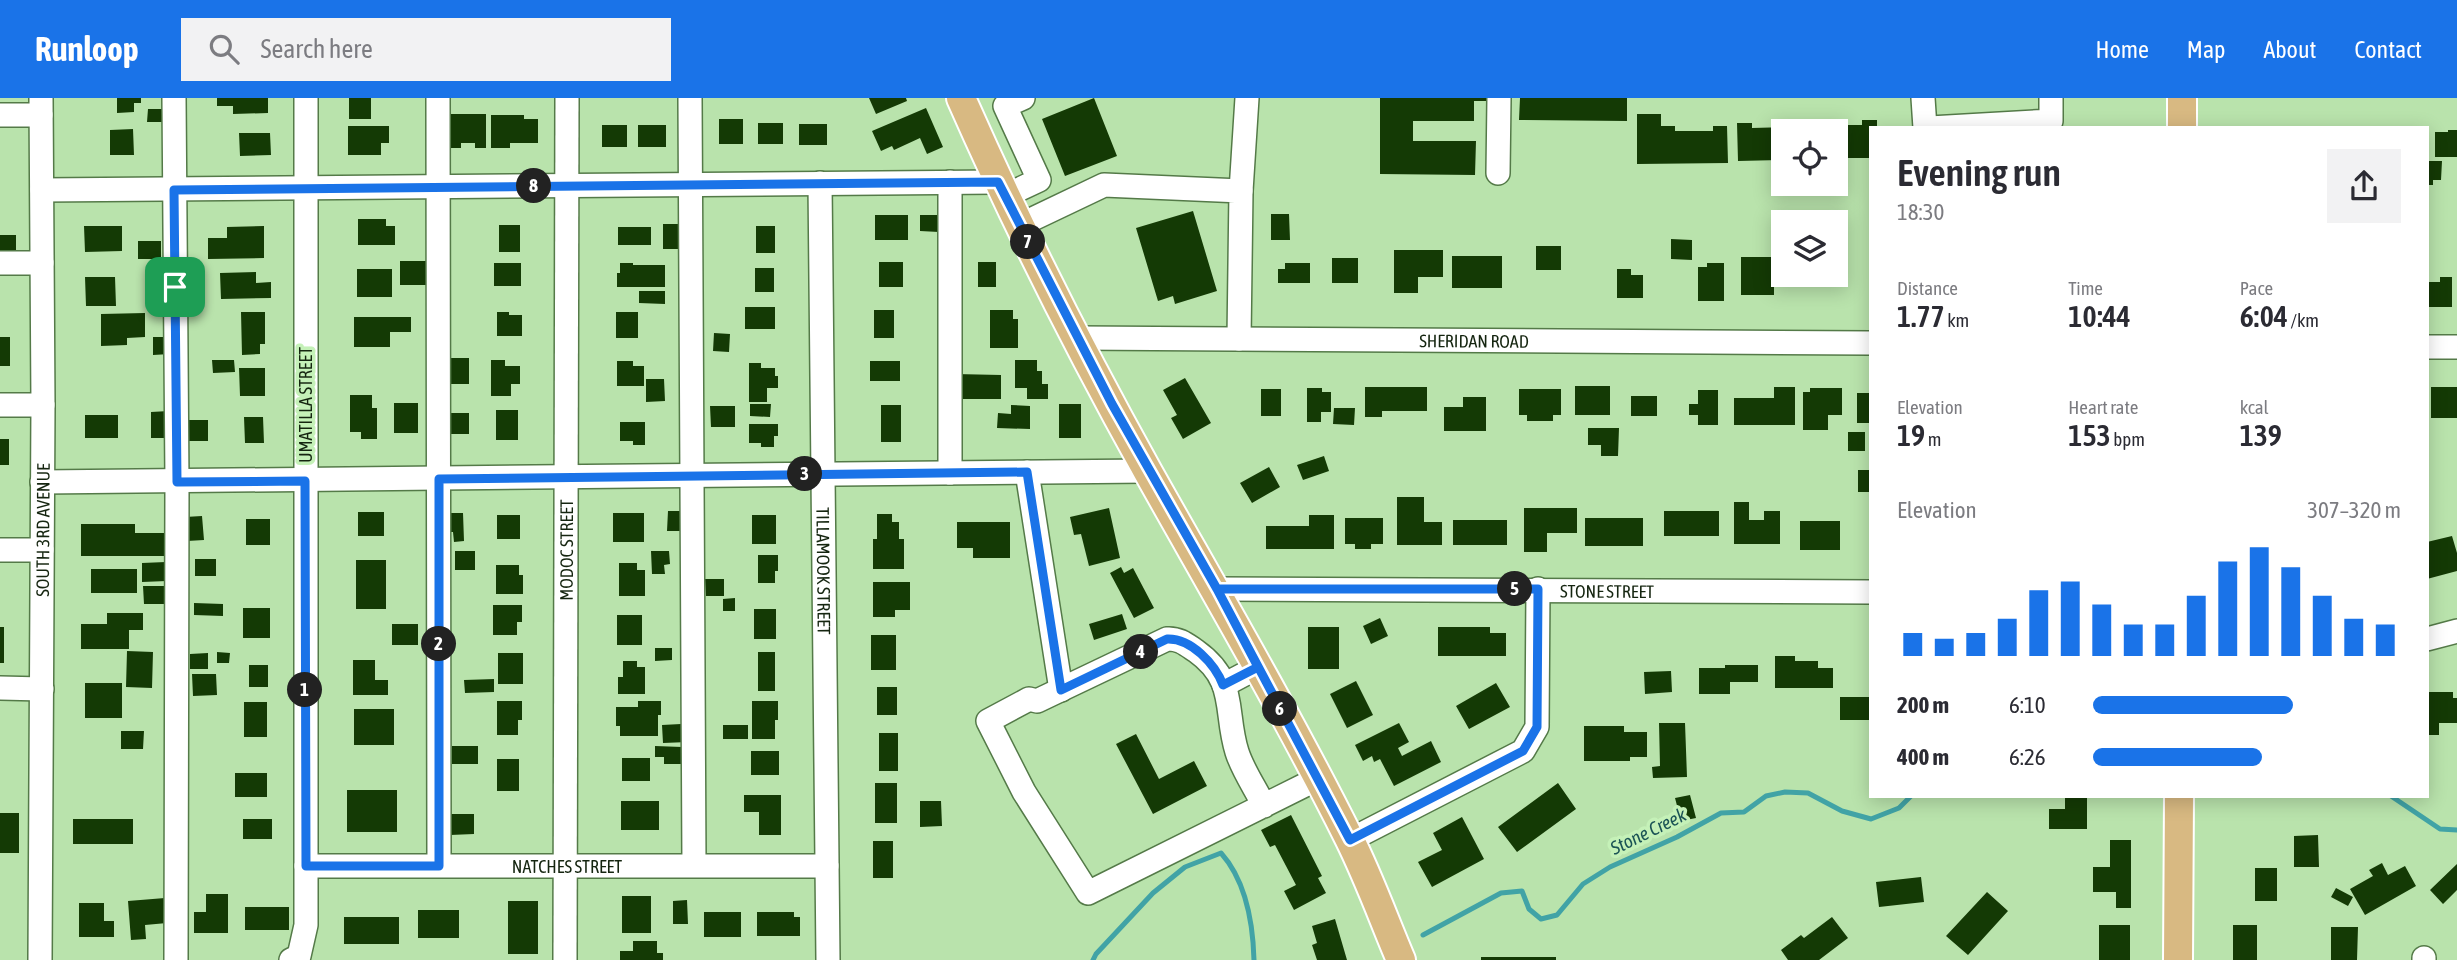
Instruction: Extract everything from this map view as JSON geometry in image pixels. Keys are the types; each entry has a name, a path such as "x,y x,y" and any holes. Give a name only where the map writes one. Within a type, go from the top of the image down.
{"main road":[{"path":"961,98 1002,189 1077,338 1148,471 1217,589 1350,840 1401,960"},
{"path":"2182,98 2182,126"},
{"path":"2178,960 2179,798"}],"street":[{"path":"174,98 177,960"},
{"name":"UMATILLA STREET","path":"295,958 306,925 306,98"},
{"path":"438,98 439,866"},
{"name":"MODOC STREET","path":"565,960 567,98"},
{"path":"690,98 694,866"},
{"path":"1239,339 1241,191 1247,98"},
{"path":"1498,173 1499,98"},
{"path":"1923,98 1925,126"},
{"path":"1965,126 2051,121 2051,98"},
{"path":"42,190 950,182 1002,189 1040,180 1010,101"},
{"path":"0,115 41,106"},
{"name":"SOUTH 3RD AVENUE","path":"40,960 43,405 41,106"},
{"path":"950,182 950,473"},
{"name":"TILLAMOOK STREET","path":"820,183 828,960"},
{"path":"1020,225 1104,185 1241,191"},
{"path":"0,263 42,263"},
{"name":"SHERIDAN ROAD","path":"1077,338 1869,343"},
{"path":"2429,347 2457,347"},
{"path":"0,405 43,405"},
{"path":"42,482 1148,471"},
{"path":"1027,472 1061,690"},
{"path":"0,550 42,550"},
{"name":"STONE STREET","path":"1217,589 1869,592"},
{"path":"1350,840 1523,751 1537,727 1538,589"},
{"path":"2429,638 2457,631"},
{"path":"1264,806 1237,753 1229,696 1211,662 1174,639 1167,639 1037,701 1029,699 988,721 1024,792 1088,893 1264,806 1317,779"},
{"path":"1223,685 1258,667"},
{"path":"0,688 42,689"},
{"name":"NATCHES STREET","path":"306,866 827,866"}],"building":[{"path":"117,98 141,98 141,103 134,103 134,112 117,113"},
{"path":"217,98 268,98 268,113 233,114 233,106 217,106"},
{"path":"349,98 371,98 371,119 349,119"},
{"path":"869,98 906,98 907,101 876,114"},
{"path":"1094,98 1117,156 1065,176 1042,119"},
{"path":"1380,98 1489,98 1489,101 1474,101 1474,121 1413,121 1413,141 1476,141 1475,175 1380,174"},
{"path":"1520,98 1627,98 1627,121 1519,120"},
{"path":"926,108 943,147 927,154 920,138 894,150 892,146 881,151 872,131"},
{"path":"148,109 165,109 165,122 147,122"},
{"path":"449,114 486,114 486,148 475,148 475,143 461,143 461,148 449,148"},
{"path":"1637,114 1661,114 1661,126 1675,126 1675,131 1713,131 1713,126 1727,126 1728,163 1637,164"},
{"path":"491,115 524,115 524,119 538,119 538,143 510,143 510,148 491,148"},
{"path":"719,119 743,119 743,144 719,144"},
{"path":"1862,120 1877,120 1877,126 1869,126 1869,158 1848,158 1848,125 1862,125"},
{"path":"758,123 783,123 783,144 758,144"},
{"path":"1737,123 1752,123 1752,128 1771,127 1771,160 1738,161"},
{"path":"799,124 827,124 827,145 799,145"},
{"path":"602,125 627,125 627,147 602,147"},
{"path":"638,125 666,125 666,147 638,147"},
{"path":"348,126 389,126 389,143 381,143 381,155 348,155"},
{"path":"133,129 134,155 110,155 110,130"},
{"path":"2457,130 2457,157 2435,157 2435,132"},
{"path":"239,133 270,133 271,155 240,156"},
{"path":"2429,161 2442,161 2441,180 2433,180 2433,185 2429,185"},
{"path":"1193,211 1217,291 1175,304 1173,296 1158,301 1136,228"},
{"path":"1271,214 1289,214 1290,240 1271,240"},
{"path":"875,215 908,215 908,240 875,240"},
{"path":"920,215 939,215 939,232 920,231"},
{"path":"358,219 386,219 386,226 395,226 395,245 358,245"},
{"path":"663,224 685,224 685,249 663,249"},
{"path":"499,225 520,225 520,252 499,252"},
{"path":"84,226 122,226 122,251 85,252"},
{"path":"264,226 264,258 208,259 208,238 227,238 227,227"},
{"path":"756,226 775,226 775,253 756,253"},
{"path":"618,227 651,227 651,245 618,245"},
{"path":"0,235 16,235 16,256 0,256"},
{"path":"1671,239 1692,240 1692,260 1671,259"},
{"path":"138,241 161,241 161,259 138,259"},
{"path":"1536,246 1561,246 1561,270 1536,270"},
{"path":"1394,250 1443,250 1443,277 1418,277 1418,293 1394,293"},
{"path":"1452,256 1502,256 1502,288 1452,288"},
{"path":"1741,257 1771,257 1771,287 1774,287 1774,295 1741,295"},
{"path":"1332,258 1358,258 1358,283 1332,283"},
{"path":"400,261 427,261 426,285 400,285"},
{"path":"879,262 903,262 903,287 879,287"},
{"path":"978,262 996,262 996,287 978,287"},
{"path":"494,263 521,263 521,286 494,286"},
{"path":"620,263 665,265 665,287 617,287"},
{"path":"1285,263 1310,263 1310,283 1278,283 1278,269 1285,269"},
{"path":"1707,263 1724,263 1724,301 1698,301 1698,267 1707,267"},
{"path":"755,268 774,268 774,292 755,292"},
{"path":"357,269 392,269 392,297 357,297"},
{"path":"1617,269 1631,269 1631,275 1643,275 1643,298 1617,298"},
{"path":"256,272 256,283 271,282 271,298 221,299 220,273"},
{"path":"85,277 115,277 116,306 86,306"},
{"path":"2440,277 2452,277 2452,307 2429,307 2429,282 2440,282"},
{"path":"639,291 665,291 665,304 639,303"},
{"path":"745,307 775,307 775,329 745,329"},
{"path":"874,310 894,310 894,338 874,338"},
{"path":"990,310 1013,310 1013,319 1018,319 1018,348 990,348"},
{"path":"241,312 265,312 265,344 260,344 260,354 242,355"},
{"path":"497,312 522,315 522,336 497,336"},
{"path":"616,312 638,312 638,338 616,338"},
{"path":"145,313 145,337 127,338 127,345 101,346 101,314"},
{"path":"354,317 411,317 411,332 390,332 390,347 354,347"},
{"path":"714,333 730,334 729,352 713,351"},
{"path":"0,337 10,337 10,366 0,366"},
{"path":"153,337 170,337 170,354 153,355"},
{"path":"449,358 469,358 469,384 450,384"},
{"path":"212,360 234,360 235,372 213,373"},
{"path":"491,360 505,360 505,366 520,366 520,384 511,384 511,396 491,396"},
{"path":"1015,360 1037,360 1037,371 1042,371 1042,384 1048,384 1048,399 1027,399 1027,388 1015,388"},
{"path":"617,361 633,361 633,366 644,366 644,386 617,386"},
{"path":"870,361 900,361 900,381 870,381"},
{"path":"749,363 761,363 761,368 775,368 778,388 767,388 767,402 749,402"},
{"path":"239,368 265,368 265,396 240,396"},
{"path":"955,374 1001,375 1001,399 955,399"},
{"path":"1185,378 1211,423 1183,439 1171,418 1177,415 1163,390"},
{"path":"646,379 664,379 665,401 646,402"},
{"path":"1575,386 1610,386 1610,415 1575,415"},
{"path":"1365,387 1427,387 1427,411 1382,411 1382,417 1365,417"},
{"path":"1774,387 1795,387 1795,425 1734,425 1734,398 1774,398"},
{"path":"2431,387 2457,387 2457,418 2431,418"},
{"path":"1307,388 1322,388 1322,392 1331,392 1331,412 1321,412 1321,422 1307,422"},
{"path":"1810,388 1842,388 1842,415 1828,415 1828,430 1803,430 1803,392 1810,392"},
{"path":"1261,389 1281,389 1281,416 1261,416"},
{"path":"1519,389 1561,389 1561,415 1553,415 1553,421 1527,421 1527,415 1519,415"},
{"path":"1698,390 1718,390 1718,425 1698,425 1698,415 1689,415 1689,404 1698,404"},
{"path":"1857,393 1869,393 1869,423 1857,423"},
{"path":"350,395 372,395 372,408 377,408 377,439 361,439 361,432 350,432"},
{"path":"1631,396 1657,396 1657,416 1631,416"},
{"path":"1463,397 1486,397 1486,431 1444,431 1444,407 1463,407"},
{"path":"394,403 418,403 418,433 394,433"},
{"path":"750,404 771,404 770,417 750,416"},
{"path":"1059,404 1081,404 1081,438 1059,438"},
{"path":"881,405 901,405 901,442 881,442"},
{"path":"1011,405 1030,406 1030,429 997,428 998,413 1011,414"},
{"path":"710,406 735,406 735,427 711,427"},
{"path":"1334,408 1355,408 1354,425 1333,424"},
{"path":"496,410 518,410 518,440 496,440"},
{"path":"169,411 169,438 151,438 151,412"},
{"path":"449,413 469,413 469,434 450,434"},
{"path":"85,415 118,415 118,438 85,438"},
{"path":"244,417 263,417 264,443 245,443"},
{"path":"187,420 208,420 208,441 188,441"},
{"path":"620,422 645,422 645,445 620,441"},
{"path":"749,424 778,424 774,447 749,443"},
{"path":"1588,428 1619,428 1618,456 1601,456 1601,445 1588,445"},
{"path":"1848,432 1865,432 1865,451 1848,451"},
{"path":"0,439 9,439 9,465 0,465"},
{"path":"1324,456 1329,471 1303,480 1297,465"},
{"path":"1269,467 1280,487 1252,503 1240,483"},
{"path":"1858,470 1869,470 1869,492 1858,492"},
{"path":"1397,497 1424,497 1424,522 1442,522 1442,545 1397,545"},
{"path":"1734,502 1749,502 1749,520 1764,520 1764,511 1780,511 1780,544 1734,544"},
{"path":"1109,508 1120,558 1089,566 1081,534 1074,535 1070,517"},
{"path":"1524,508 1577,508 1577,533 1547,533 1547,552 1524,552"},
{"path":"668,511 685,511 685,531 667,531"},
{"path":"1664,511 1719,511 1719,536 1664,536"},
{"path":"358,512 384,512 384,536 358,536"},
{"path":"445,513 463,513 464,541 454,542 453,532 445,532"},
{"path":"613,513 644,513 644,542 613,542"},
{"path":"877,514 892,514 892,522 899,522 899,539 904,539 904,569 873,569 873,539 877,539"},
{"path":"497,515 520,515 520,539 497,539"},
{"path":"752,515 776,515 776,544 752,544"},
{"path":"1309,515 1334,515 1334,549 1266,549 1266,526 1309,526"},
{"path":"202,516 204,540 187,541 185,517"},
{"path":"1345,518 1383,518 1383,544 1371,544 1371,549 1355,549 1355,544 1345,544"},
{"path":"1585,518 1643,518 1643,546 1585,546"},
{"path":"246,519 270,519 270,545 246,545"},
{"path":"1453,520 1507,520 1507,545 1453,545"},
{"path":"1800,521 1840,521 1840,550 1800,550"},
{"path":"957,522 1010,522 1010,558 973,558 973,548 957,548"},
{"path":"81,524 135,524 135,533 165,533 165,556 81,556"},
{"path":"2452,536 2457,553 2457,571 2429,578 2429,542"},
{"path":"455,551 475,551 475,570 455,570"},
{"path":"651,551 669,551 670,564 664,565 665,574 652,574"},
{"path":"758,555 778,555 775,583 758,583"},
{"path":"195,559 216,559 216,576 195,576"},
{"path":"356,560 386,560 386,609 356,609"},
{"path":"166,562 167,581 142,582 142,563"},
{"path":"619,563 637,563 637,570 645,570 645,596 619,596"},
{"path":"496,565 519,565 519,575 523,575 523,594 496,594"},
{"path":"1121,567 1124,573 1133,568 1154,608 1134,618 1110,573"},
{"path":"91,569 137,569 137,593 91,593"},
{"path":"705,579 724,579 724,596 706,596"},
{"path":"873,582 910,582 910,610 895,610 895,617 873,617"},
{"path":"143,586 167,586 167,604 144,604"},
{"path":"735,598 735,611 723,611 723,599"},
{"path":"194,603 223,604 223,616 194,615"},
{"path":"493,605 522,605 522,622 517,622 517,635 493,635"},
{"path":"243,608 270,608 270,638 243,638"},
{"path":"754,609 776,609 776,639 754,639"},
{"path":"107,613 143,613 143,630 129,630 129,649 81,649 81,624 107,624"},
{"path":"1122,614 1127,629 1094,640 1089,624"},
{"path":"617,615 642,615 642,645 617,645"},
{"path":"1380,618 1388,636 1371,644 1363,626"},
{"path":"392,624 418,624 418,645 392,645"},
{"path":"0,627 4,627 4,663 0,663"},
{"path":"1308,627 1339,627 1339,669 1308,669"},
{"path":"1438,627 1490,627 1490,633 1506,633 1506,656 1438,656"},
{"path":"871,635 896,635 896,670 871,670"},
{"path":"655,648 672,648 672,660 655,661"},
{"path":"127,651 153,652 152,688 126,687"},
{"path":"217,652 230,653 229,663 217,663"},
{"path":"758,652 775,652 775,691 758,691"},
{"path":"208,653 208,669 190,669 190,654"},
{"path":"498,653 523,653 523,684 498,684"},
{"path":"1775,656 1795,656 1795,661 1818,661 1818,668 1833,668 1833,688 1775,688"},
{"path":"353,660 375,660 375,680 388,680 388,695 353,695"},
{"path":"623,661 637,661 637,667 645,667 645,694 618,694 618,677 623,677"},
{"path":"249,665 268,665 268,687 249,687"},
{"path":"1725,665 1758,665 1758,682 1730,682 1730,694 1699,694 1699,668 1725,668"},
{"path":"1671,671 1672,692 1645,694 1644,672"},
{"path":"192,674 216,674 217,695 193,696"},
{"path":"494,679 494,692 465,693 464,680"},
{"path":"1356,681 1373,715 1347,728 1330,694"},
{"path":"85,683 122,683 122,718 85,718"},
{"path":"1496,683 1510,707 1469,729 1456,706"},
{"path":"877,687 897,687 897,715 877,715"},
{"path":"2429,692 2453,692 2453,698 2457,698 2457,723 2439,723 2439,735 2429,735"},
{"path":"1840,697 1869,697 1869,720 1840,720"},
{"path":"497,701 522,701 522,720 518,720 518,735 497,735"},
{"path":"638,701 661,701 658,736 620,736 620,726 616,726 616,707 638,707"},
{"path":"752,701 778,701 775,739 752,739"},
{"path":"244,702 267,702 267,737 244,737"},
{"path":"354,709 394,709 394,745 354,745"},
{"path":"1399,723 1409,742 1398,748 1402,756 1431,741 1441,762 1394,786 1380,759 1374,762 1372,756 1363,761 1355,745"},
{"path":"1659,723 1685,723 1687,777 1653,778 1652,767 1660,766"},
{"path":"681,724 681,733 688,733 688,742 663,743 662,725"},
{"path":"723,725 748,725 748,739 723,739"},
{"path":"1584,726 1624,726 1624,732 1647,732 1647,757 1630,757 1630,761 1584,761"},
{"path":"121,731 144,731 143,749 121,749"},
{"path":"879,733 898,733 898,771 879,771"},
{"path":"1136,734 1159,779 1194,761 1207,786 1153,814 1116,744"},
{"path":"452,746 478,746 478,764 452,764"},
{"path":"655,746 682,747 682,764 664,764 664,757 655,757"},
{"path":"751,751 779,751 779,775 751,775"},
{"path":"622,758 650,758 650,781 622,781"},
{"path":"497,759 519,759 519,791 497,791"},
{"path":"235,773 267,773 267,797 235,797"},
{"path":"875,783 897,783 897,823 875,823"},
{"path":"1558,783 1576,809 1517,852 1498,827"},
{"path":"347,790 397,790 397,832 347,832"},
{"path":"744,795 781,795 781,835 759,835 759,812 744,812"},
{"path":"1690,795 1696,818 1681,821 1675,798"},
{"path":"2065,798 2087,798 2087,829 2049,829 2049,809 2065,809"},
{"path":"621,801 659,801 659,830 621,830"},
{"path":"920,801 941,801 942,826 920,827"},
{"path":"0,813 19,813 19,853 0,853"},
{"path":"449,814 474,814 474,834 450,835"},
{"path":"1291,815 1322,876 1318,878 1326,893 1294,910 1284,891 1296,885 1275,845 1270,847 1261,830"},
{"path":"1462,817 1484,859 1432,887 1418,862 1442,850 1433,833"},
{"path":"73,819 133,819 133,844 73,844"},
{"path":"243,819 272,819 272,839 243,839"},
{"path":"2318,835 2319,867 2294,867 2294,836"},
{"path":"2110,840 2131,840 2131,908 2116,908 2116,892 2093,892 2093,867 2110,867"},
{"path":"873,841 893,841 893,878 873,878"},
{"path":"2382,863 2388,875 2405,866 2416,886 2365,915 2350,889 2373,876 2369,870"},
{"path":"2457,864 2457,890 2443,904 2430,890"},
{"path":"2255,868 2277,868 2277,901 2255,901"},
{"path":"1921,877 1924,902 1879,907 1876,882"},
{"path":"2336,888 2353,897 2348,906 2331,897"},
{"path":"1987,892 2008,911 1968,955 1946,936"},
{"path":"206,894 228,894 228,933 194,933 194,912 206,912"},
{"path":"622,896 651,896 651,933 622,933"},
{"path":"165,898 167,923 145,925 146,939 131,940 128,901"},
{"path":"687,900 688,924 673,924 673,901"},
{"path":"508,901 538,901 538,954 508,954"},
{"path":"79,903 104,903 104,921 114,921 114,937 79,937"},
{"path":"245,907 289,907 289,930 245,930"},
{"path":"418,910 459,910 459,938 418,938"},
{"path":"704,912 741,912 741,937 704,937"},
{"path":"757,912 794,912 794,917 800,917 800,936 757,936"},
{"path":"344,917 399,917 399,944 344,944"},
{"path":"1832,917 1848,938 1819,960 1788,960 1781,950 1801,935 1804,938"},
{"path":"1335,919 1347,960 1317,960 1312,945 1317,943 1312,926"},
{"path":"2099,925 2130,925 2130,960 2099,960"},
{"path":"2233,925 2257,925 2257,960 2233,960"},
{"path":"2331,927 2358,927 2357,960 2331,960"},
{"path":"633,941 657,941 657,953 663,953 663,960 620,960 620,951 633,951"},
{"path":"1481,957 1556,957 1556,960 1481,960"}],"waterway":[{"name":"Stone Creek","path":"1423,935 1501,893 1522,891 1529,909 1541,919 1557,915 1583,884 1610,867 1677,837 1721,813 1744,812 1766,796 1785,792 1808,793 1842,811 1871,819 1899,808 1909,798"},
{"name":"Stone Creek","path":"2394,798 2440,829 2457,830"},
{"name":"Stone Creek","path":"1093,960 1153,893 1185,867 1221,853 1230,864 1242,889 1252,932 1254,960"}],"route":[{"path":"175,287 174,190 998,182 1112,404 1217,589 1350,840 1523,751 1537,727 1538,589 1217,589 1258,667 1223,685 1211,662 1184,643 1167,639 1061,690 1027,472 439,479 439,866 306,866 305,481 177,482 175,287"}]}
